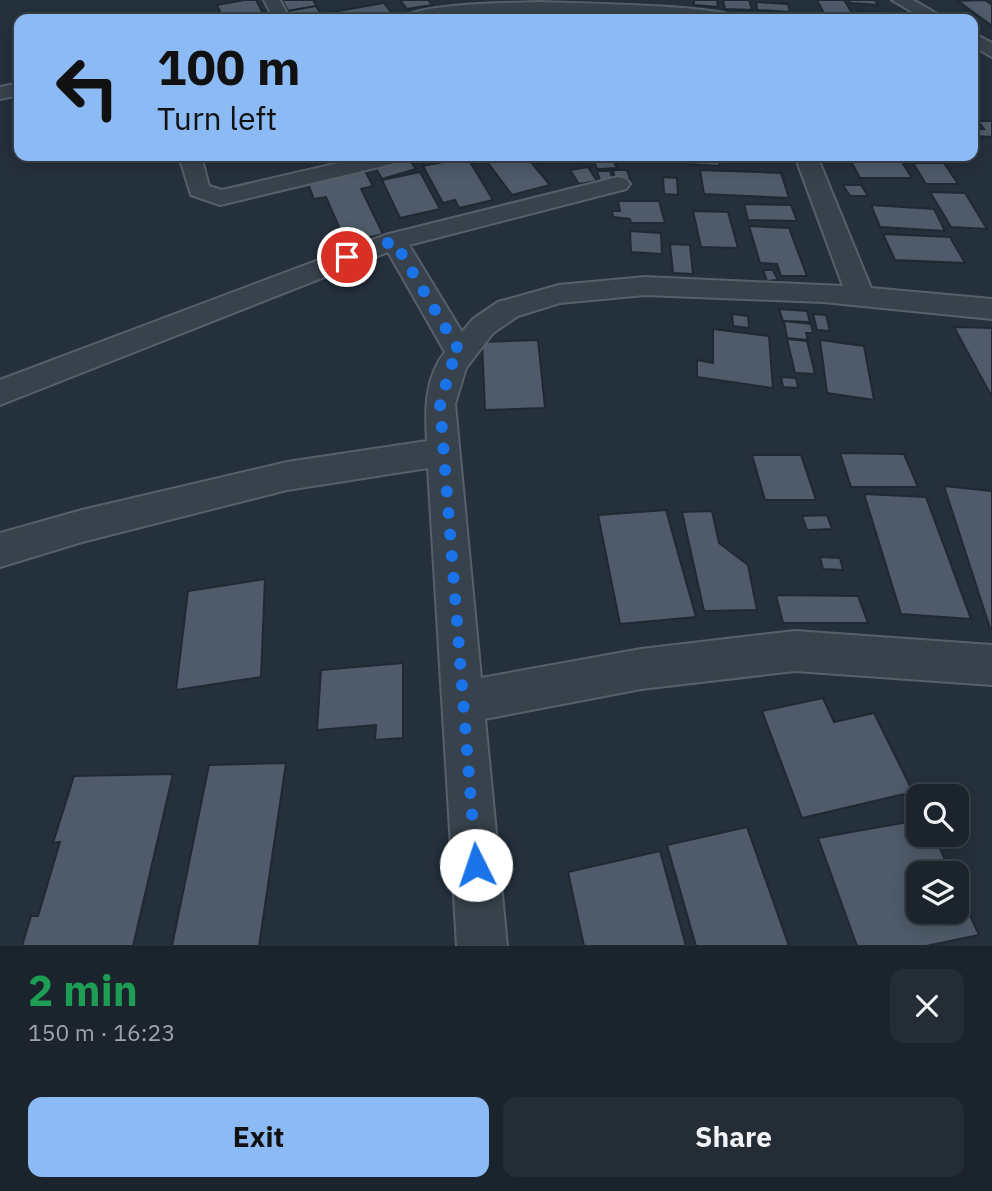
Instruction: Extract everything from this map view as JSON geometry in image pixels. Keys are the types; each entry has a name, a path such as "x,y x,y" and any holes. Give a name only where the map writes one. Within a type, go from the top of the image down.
{"street":[{"path":"900,0 927,14"},
{"path":"440,14 469,9 539,7 687,14"},
{"path":"191,161 199,190 220,198 375,161"},
{"path":"808,161 861,297"},
{"path":"0,393 394,241 618,184"},
{"path":"394,241 461,354"},
{"path":"482,946 440,404 452,364 483,326 508,309 559,294 645,286 861,297 992,309"},
{"path":"0,550 82,526 287,476 444,452"},
{"path":"464,702 641,669 795,651 992,665"}],"building":[{"path":"256,0 263,14 221,14 217,5"},
{"path":"282,0 313,0 317,6 288,11"},
{"path":"400,0 428,0 432,5 407,9"},
{"path":"694,0 717,0 718,7 694,5"},
{"path":"723,0 749,0 752,10 725,9"},
{"path":"817,0 844,0 853,14 824,14"},
{"path":"849,0 875,0 878,5 850,3"},
{"path":"985,0 992,5 992,26 978,14 958,1"},
{"path":"756,2 788,4 790,12 757,10"},
{"path":"384,3 393,14 321,14"},
{"path":"316,6 321,14 290,14 288,11"},
{"path":"858,11 902,14 860,14"},
{"path":"978,121 992,121 992,137 978,136 978,129 984,129"},
{"path":"397,161 410,161 416,169 382,179 375,167"},
{"path":"447,161 469,161 493,200 459,208 455,200 443,203 423,166"},
{"path":"487,161 530,161 550,185 512,195"},
{"path":"594,161 626,162 614,162 617,168 597,169"},
{"path":"688,161 719,161 720,166 688,164"},
{"path":"851,161 901,161 912,178 860,178"},
{"path":"913,163 944,163 958,184 926,184"},
{"path":"588,167 597,181 579,184 570,170"},
{"path":"613,170 627,170 630,179 615,179"},
{"path":"700,170 781,173 789,198 704,194"},
{"path":"365,171 373,186 361,189 383,234 346,243 326,197 314,199 308,184"},
{"path":"597,171 610,171 613,180 600,180"},
{"path":"420,172 440,209 400,218 382,180"},
{"path":"663,177 677,178 678,195 664,194"},
{"path":"843,185 861,185 868,196 850,196"},
{"path":"930,192 965,193 987,229 951,227"},
{"path":"618,201 659,201 665,223 631,223 630,219 613,217 612,211 620,211"},
{"path":"744,204 791,205 797,221 748,220"},
{"path":"871,205 934,209 945,231 880,227"},
{"path":"693,211 728,212 738,248 701,247"},
{"path":"749,226 789,228 807,276 781,276 777,264 760,263"},
{"path":"630,231 661,233 662,254 631,252"},
{"path":"883,234 950,237 965,263 895,260"},
{"path":"670,244 690,245 693,274 673,273"},
{"path":"763,270 773,270 778,280 767,281"},
{"path":"779,309 807,311 810,322 783,321"},
{"path":"732,314 748,316 749,328 733,326"},
{"path":"813,314 826,315 830,331 817,330"},
{"path":"784,321 811,324 813,333 806,333 808,340 787,338"},
{"path":"954,327 992,328 992,397"},
{"path":"713,329 769,336 773,388 697,377 697,360 713,363"},
{"path":"787,339 807,341 815,374 795,373"},
{"path":"538,340 545,408 485,410 482,342"},
{"path":"820,340 864,346 874,400 827,393"},
{"path":"781,377 796,378 798,388 783,387"},
{"path":"840,453 904,454 918,487 851,487"},
{"path":"752,455 801,455 816,500 765,500"},
{"path":"944,486 992,491 992,628 990,628"},
{"path":"864,494 926,497 971,619 901,614"},
{"path":"666,510 696,617 620,624 598,515"},
{"path":"712,511 719,543 748,565 757,610 704,611 682,512"},
{"path":"827,515 832,529 807,530 802,516"},
{"path":"820,557 840,558 843,570 823,569"},
{"path":"265,579 261,677 176,690 188,591"},
{"path":"776,595 858,596 868,623 783,623"},
{"path":"403,663 403,738 375,740 376,725 317,730 321,670"},
{"path":"823,698 834,722 874,713 909,784 906,784 906,794 802,818 762,711"},
{"path":"286,763 259,946 172,946 209,765"},
{"path":"173,774 133,946 22,946 31,916 38,916 60,842 53,843 74,776"},
{"path":"906,822 906,847 939,847 946,861 906,861 906,924 969,924 969,913 979,935 926,946 857,946 818,838"},
{"path":"747,827 789,946 696,946 667,845"},
{"path":"660,851 686,946 584,946 568,872"}],"route":[{"path":"347,257 394,241 461,354 452,364 440,404 476,865"}]}
